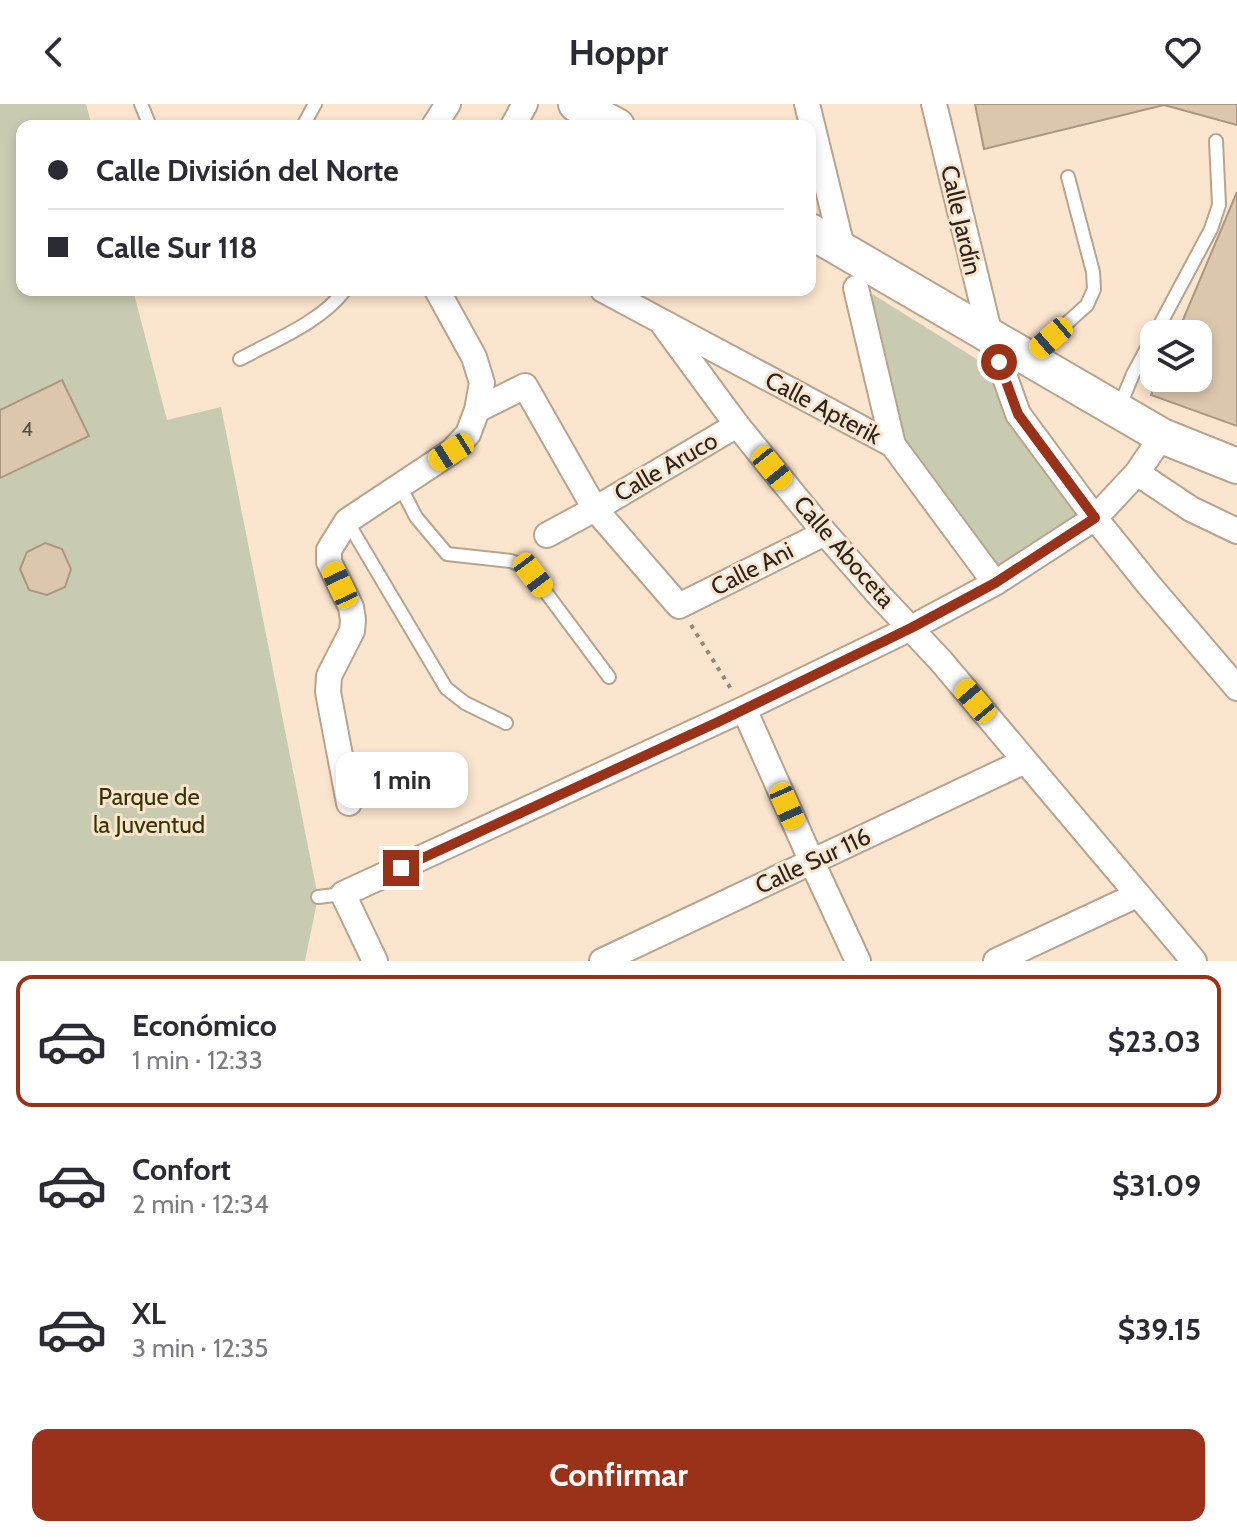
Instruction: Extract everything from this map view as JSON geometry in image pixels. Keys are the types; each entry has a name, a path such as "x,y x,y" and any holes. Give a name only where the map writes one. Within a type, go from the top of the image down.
{"main road":[{"path":"576,104 606,120"},
{"path":"816,235 1162,436 1237,466"}],"street":[{"name":"Calle Jardín","path":"934,104 990,335 1018,414 1095,518 1237,688"},
{"path":"816,141 843,251"},
{"path":"856,288 893,445"},
{"path":"349,803 328,692 329,676 352,631 353,620 351,607 329,562 329,550 347,521 451,452 468,434 482,383 474,357 440,296"},
{"name":"Calle Apterik","path":"614,296 893,445 995,583"},
{"name":"Calle Aboceta","path":"662,323 737,425 825,533 941,661 1194,961"},
{"path":"477,410 525,386 595,509 679,606"},
{"name":"Calle Aruco","path":"547,535 737,425"},
{"path":"375,961 343,894 739,701 911,628 995,583 1095,518 1137,473 1162,436"},
{"path":"1137,473 1191,509 1237,531"},
{"name":"Calle Ani","path":"679,606 825,533"},
{"path":"739,701 858,961"},
{"name":"Calle Sur 116","path":"602,961 1025,761"},
{"path":"996,961 1137,895"}],"lane":[{"path":"1162,320 1211,229 1219,205 1216,141"},
{"path":"1029,357 1087,305 1094,289 1093,272 1068,177"},
{"path":"240,359 316,317 341,296"},
{"path":"1117,411 1140,361"},
{"path":"400,486 416,517 447,554 511,561 533,575 609,677"},
{"path":"347,521 446,688 465,703 506,723"},
{"path":"318,897 343,894"}],"path":[{"path":"679,606 739,701"}],"green space":[{"name":"Parque de la Juventud","path":"0,104 86,104 90,120 16,120 16,296 135,296 167,420 221,407 318,897 305,961 0,961"},
{"path":"858,285 991,368 1087,511 996,578 897,444"}],"building":[{"path":"975,104 1237,104 1237,125 1164,105 984,149"},
{"path":"1237,192 1237,426 1151,395 1152,392 1212,392 1212,320 1183,320"},
{"path":"62,380 89,436 0,478 0,410"},
{"path":"45,543 62,549 71,569 65,587 47,595 29,590 20,569 27,552"}],"route":[{"path":"401,868 718,722 911,628 995,583 1095,518 1018,414 999,362"}]}
